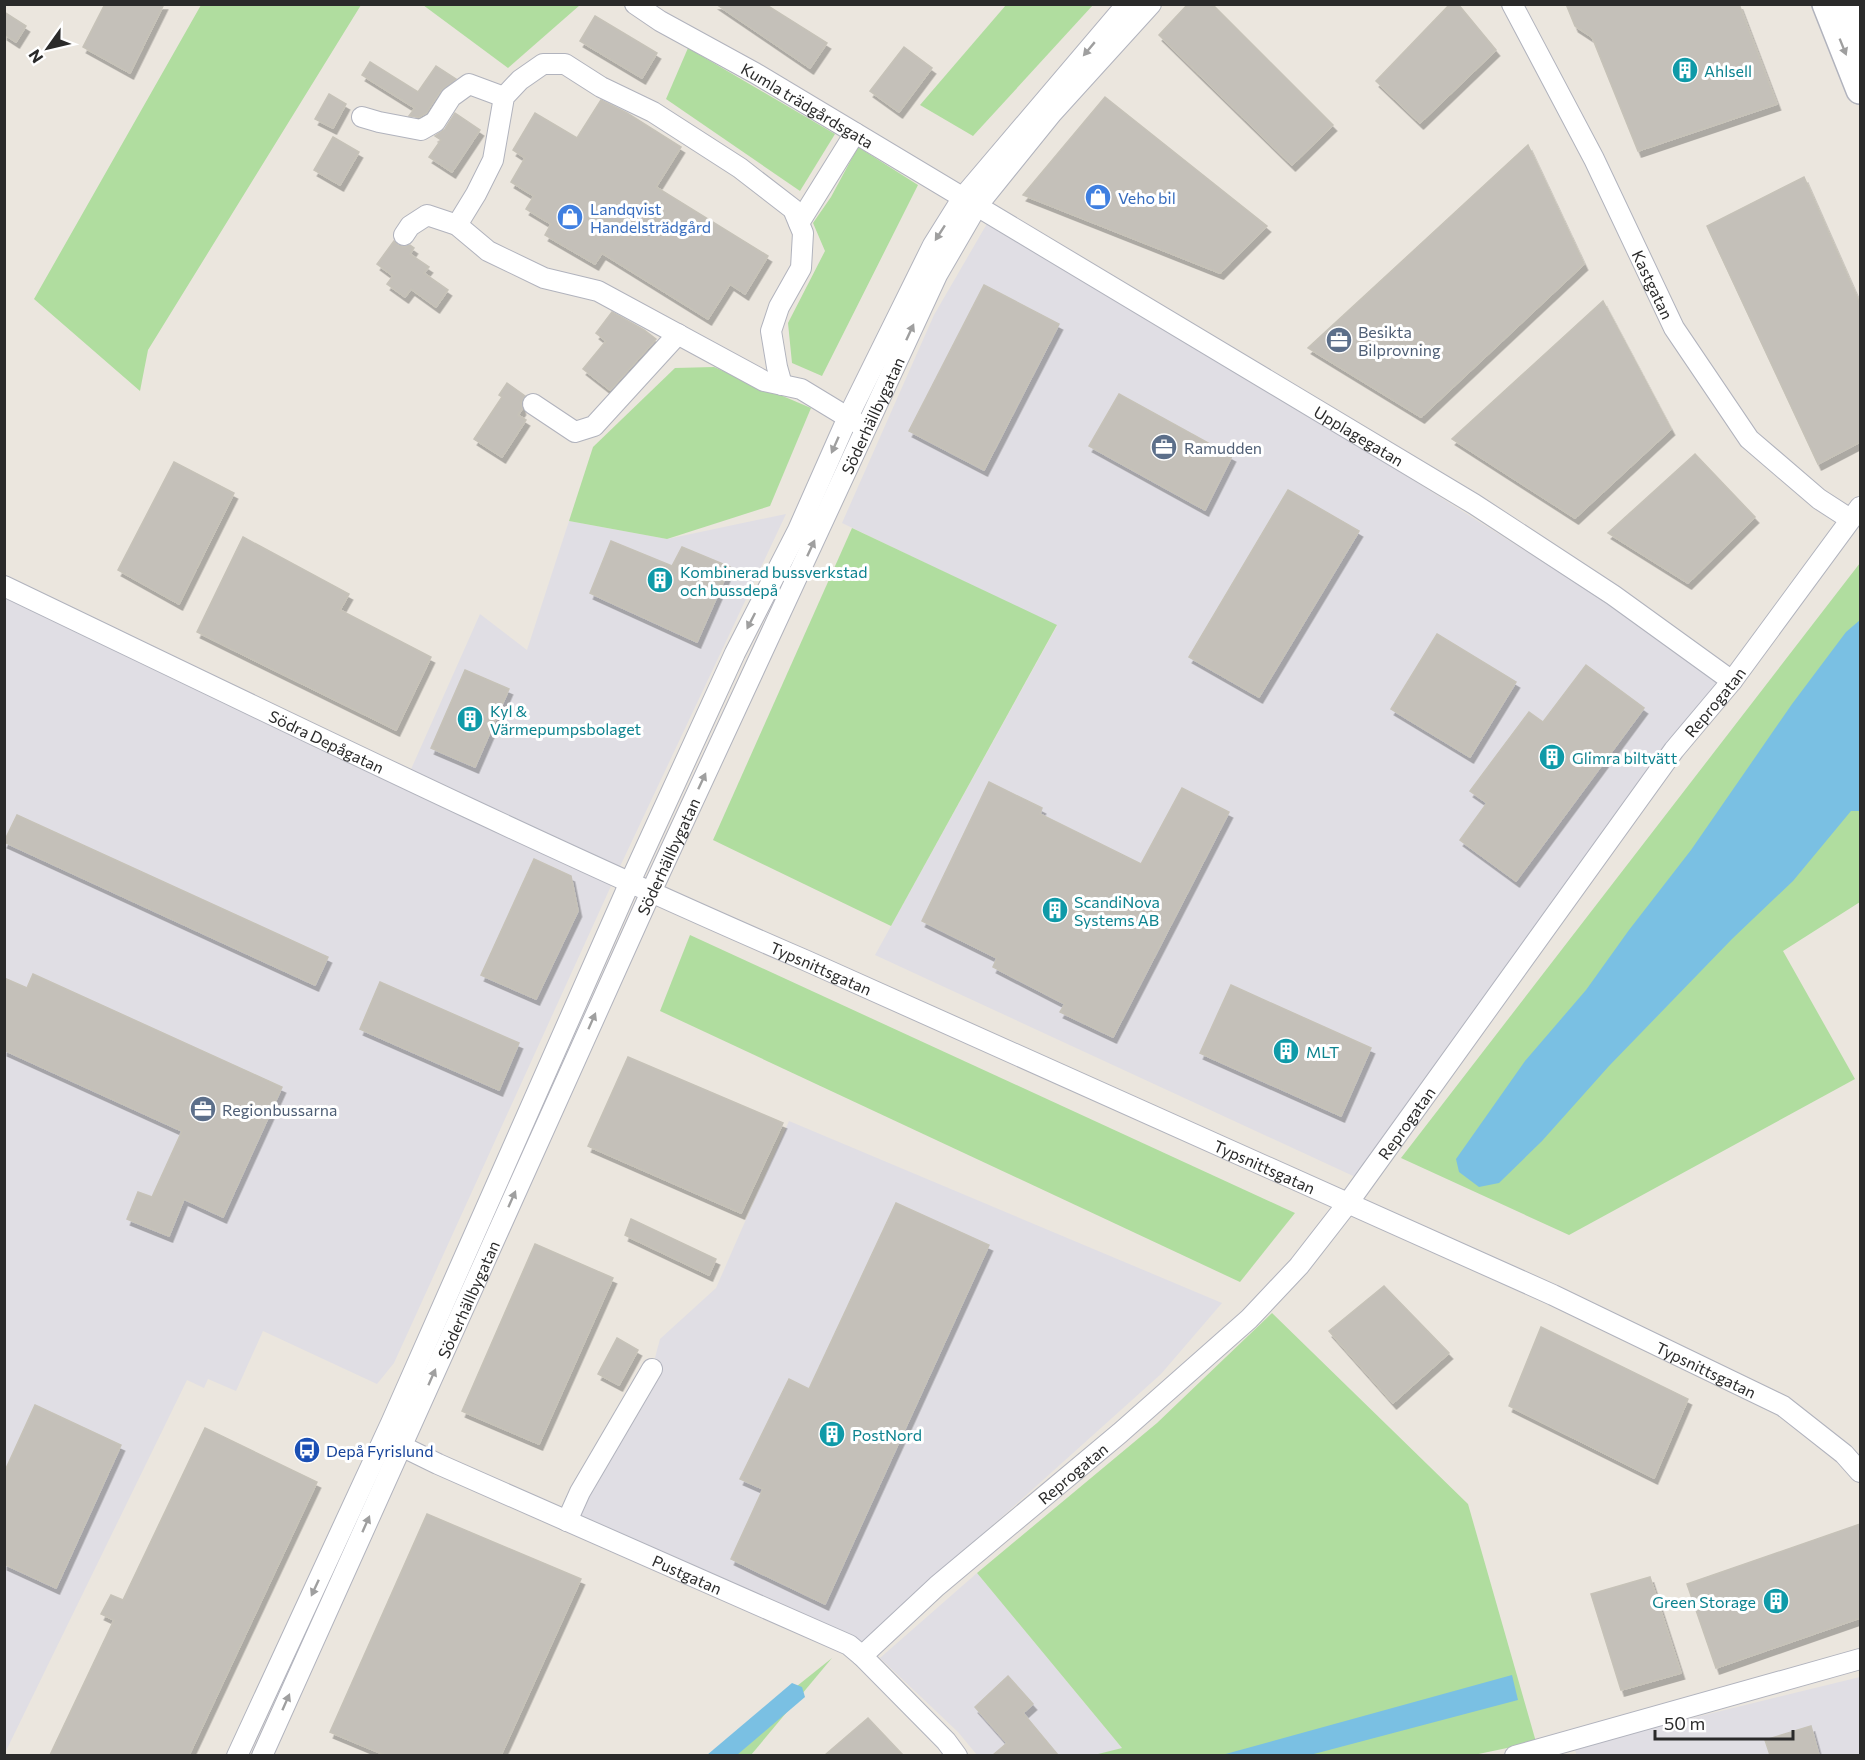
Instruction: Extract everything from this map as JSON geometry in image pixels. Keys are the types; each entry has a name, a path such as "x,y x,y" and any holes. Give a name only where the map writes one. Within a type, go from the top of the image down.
{"main road":[{"path":"1826,4 1860,90"},
{"path":"1846,4 1860,38"}],"street":[{"name":"Kumla trädgårdsgata","path":"635,4 660,21 755,73 970,202"},
{"name":"Söderhällbygatan","path":"237,1755 392,1442 826,517 970,202 1127,4"},
{"name":"Söderhällbygatan","path":"262,1755 630,882 735,653 798,530 848,417 933,245 1151,4"},
{"name":"Kastgatan","path":"1512,4 1594,159 1674,328 1749,439 1819,499 1855,513"},
{"path":"457,225 493,160 504,97 520,80 543,63 565,64 601,87 653,112 740,168 793,209 803,233 801,268 779,307 771,331 782,385"},
{"path":"362,117 421,129 435,122 451,97 469,84 504,97"},
{"path":"799,224 855,133"},
{"name":"Upplagegatan","path":"970,202 1474,504 1613,595 1732,681"},
{"path":"404,235 410,226 427,215 457,225 488,251 544,278 598,291 764,381 801,389 865,428"},
{"path":"533,404 574,432 594,426 678,334"},
{"name":"Reprogatan","path":"862,1656 937,1586 1120,1433 1249,1319 1299,1266 1348,1203 1674,750 1732,681 1855,513"},
{"name":"Södra Depågatan","path":"4,586 348,751 651,892"},
{"name":"Typsnittsgatan","path":"651,892 1553,1295 1783,1406 1844,1454 1860,1472"},
{"path":"567,1521 580,1492 652,1369"},
{"name":"Pustgatan","path":"392,1442 849,1645 946,1741 957,1755"},
{"path":"1515,1755 1860,1659"}],"shaded area":[{"path":"992,215 1732,681 1364,1181 875,955 1057,626 842,523 934,315"},
{"path":"786,514 616,875 394,1363 377,1384 263,1331 236,1391 208,1379 204,1388 187,1380 4,1755 4,585 408,776 480,614 527,650 569,521 667,539"},
{"path":"789,1121 1222,1303 1161,1374 867,1638 865,1644 571,1512 652,1369 660,1339 716,1288"},
{"path":"977,1573 1122,1748 1094,1756 977,1755 958,1732 880,1658"},
{"path":"1860,1677 1860,1755 1577,1756 1574,1747"}],"green space":[{"path":"201,5 361,5 148,350 140,391 34,299"},
{"path":"423,5 580,5 508,68"},
{"path":"1006,5 1093,5 973,136 920,105"},
{"path":"688,48 835,134 800,191 666,99"},
{"path":"858,147 918,185 822,376 792,363 788,323 825,251 813,223 831,197"},
{"path":"714,367 811,408 770,506 667,539 569,521 593,447 675,368"},
{"path":"852,528 1057,625 891,926 713,840"},
{"path":"1860,563 1860,902 1783,951 1855,1079 1569,1235 1401,1158"},
{"path":"690,935 1295,1213 1240,1282 660,1011"},
{"path":"1272,1313 1468,1504 1536,1742 1469,1756 1094,1755 1122,1748 977,1573 1157,1423"},
{"path":"832,1658 751,1755 711,1755"}],"water":[{"path":"1860,620 1860,811 1851,811 1793,881 1732,939 1609,1066 1542,1141 1499,1183 1479,1187 1459,1172 1456,1159 1525,1061 1586,990 1691,850 1792,704 1846,632"},
{"path":"1512,1675 1518,1700 1310,1755 1222,1755"},
{"path":"792,1683 802,1687 805,1697 737,1755 707,1755"}],"building":[{"path":"105,4 164,4 130,73 83,47"},
{"path":"716,4 765,4 827,43 810,68"},
{"path":"1188,4 1212,4 1333,125 1292,165 1159,35"},
{"path":"1450,4 1458,4 1496,50 1420,123 1376,81"},
{"name":"Ahlsell","path":"1566,4 1739,4 1777,104 1638,151 1592,37 1575,26"},
{"path":"4,12 26,26 16,42 4,34"},
{"path":"595,16 657,53 642,78 580,41"},
{"path":"904,47 932,68 899,112 870,91"},
{"path":"370,62 418,92 436,66 456,79 441,90 426,113 419,117 409,116 415,108 362,75"},
{"path":"329,94 346,104 333,128 315,119"},
{"path":"1105,97 1267,226 1220,273 1023,195"},
{"path":"601,100 627,113 681,147 656,187 768,256 745,294 730,284 708,319 602,253 595,264 545,235 551,224 526,209 534,196 511,182 525,158 513,150 535,113 577,138"},
{"path":"455,113 480,130 452,172 429,157 441,140 435,136 445,129"},
{"path":"333,137 359,152 340,185 314,170"},
{"path":"1528,145 1584,264 1421,417 1308,348"},
{"path":"1804,177 1860,304 1860,442 1818,464 1707,226"},
{"path":"394,241 398,245 404,247 410,245 414,248 410,254 429,267 424,273 448,290 436,307 411,289 405,297 387,284 393,276 377,264"},
{"path":"984,285 1059,324 984,470 909,431"},
{"path":"1603,301 1671,429 1575,518 1452,439"},
{"path":"612,312 656,339 610,390 583,369 606,341 596,333"},
{"path":"507,383 525,396 518,415 526,420 502,457 474,439 502,397 499,395"},
{"path":"1119,394 1232,456 1205,510 1089,446"},
{"path":"1695,454 1755,517 1688,583 1608,533"},
{"path":"174,462 234,493 179,604 118,570"},
{"path":"1288,490 1359,531 1259,697 1189,657"},
{"path":"243,537 349,594 340,610 431,657 396,730 197,632"},
{"name":"Kombinerad bussverkstad och bussdepå","path":"611,541 672,566 682,547 730,567 697,642 590,593"},
{"path":"1437,634 1516,682 1470,757 1391,709"},
{"name":"Glimra biltvätt","path":"1586,665 1644,708 1516,881 1460,840 1487,803 1470,791 1529,712 1543,722"},
{"name":"Kyl & Värmepumpsbolaget","path":"465,670 509,689 475,767 431,748"},
{"path":"989,782 1042,808 1040,814 1141,864 1182,788 1229,812 1113,1037 1060,1012 1065,1004 993,967 997,958 922,921"},
{"path":"17,815 328,957 315,985 4,842"},
{"path":"534,859 571,876 578,911 536,999 481,975"},
{"name":"Regionbussarna","path":"33,974 282,1087 223,1217 184,1199 169,1236 127,1219 138,1192 152,1197 182,1131 4,1050 4,978 27,988"},
{"path":"380,982 519,1043 499,1090 360,1029"},
{"name":"MLT","path":"1231,985 1371,1048 1341,1116 1200,1053"},
{"path":"628,1057 783,1123 741,1213 588,1146"},
{"name":"PostNord","path":"896,1203 989,1245 825,1604 731,1559 763,1489 740,1479 789,1379 809,1389"},
{"path":"631,1219 716,1259 709,1275 625,1235"},
{"path":"535,1244 613,1278 539,1444 462,1411"},
{"path":"1384,1286 1449,1353 1393,1403 1329,1331"},
{"path":"1541,1327 1688,1399 1654,1478 1509,1406"},
{"path":"617,1338 638,1350 619,1385 598,1374"},
{"path":"35,1405 121,1445 56,1588 4,1564 4,1473"},
{"path":"205,1428 317,1482 189,1755 50,1755 114,1620 101,1614 111,1595 123,1600"},
{"path":"427,1514 581,1579 501,1755 385,1755 330,1732"},
{"name":"Green Storage","path":"1860,1524 1860,1618 1716,1668 1687,1584"},
{"path":"1650,1577 1681,1673 1621,1690 1591,1594"},
{"path":"1008,1676 1033,1704 1023,1713 1058,1755 993,1755 1007,1743 975,1707"},
{"path":"868,1718 903,1755 825,1755"},
{"path":"1811,1726 1819,1755 1770,1755 1765,1740"}],"place":[{"name":"Ahlsell","path":"1685,70"},
{"name":"Veho bil","path":"1098,197"},
{"name":"Landqvist Handelsträdgård","path":"570,217"},
{"name":"Besikta Bilprovning","path":"1339,340"},
{"name":"Ramudden","path":"1164,447"},
{"name":"Kombinerad bussverkstad och bussdepå","path":"660,580"},
{"name":"Kyl & Värmepumpsbolaget","path":"470,719"},
{"name":"Glimra biltvätt","path":"1552,757"},
{"name":"ScandiNova Systems AB","path":"1055,910"},
{"name":"MLT","path":"1286,1051"},
{"name":"Regionbussarna","path":"203,1109"},
{"name":"PostNord","path":"832,1434"},
{"name":"Depå Fyrislund","path":"307,1450"},
{"name":"Green Storage","path":"1776,1601"}]}
